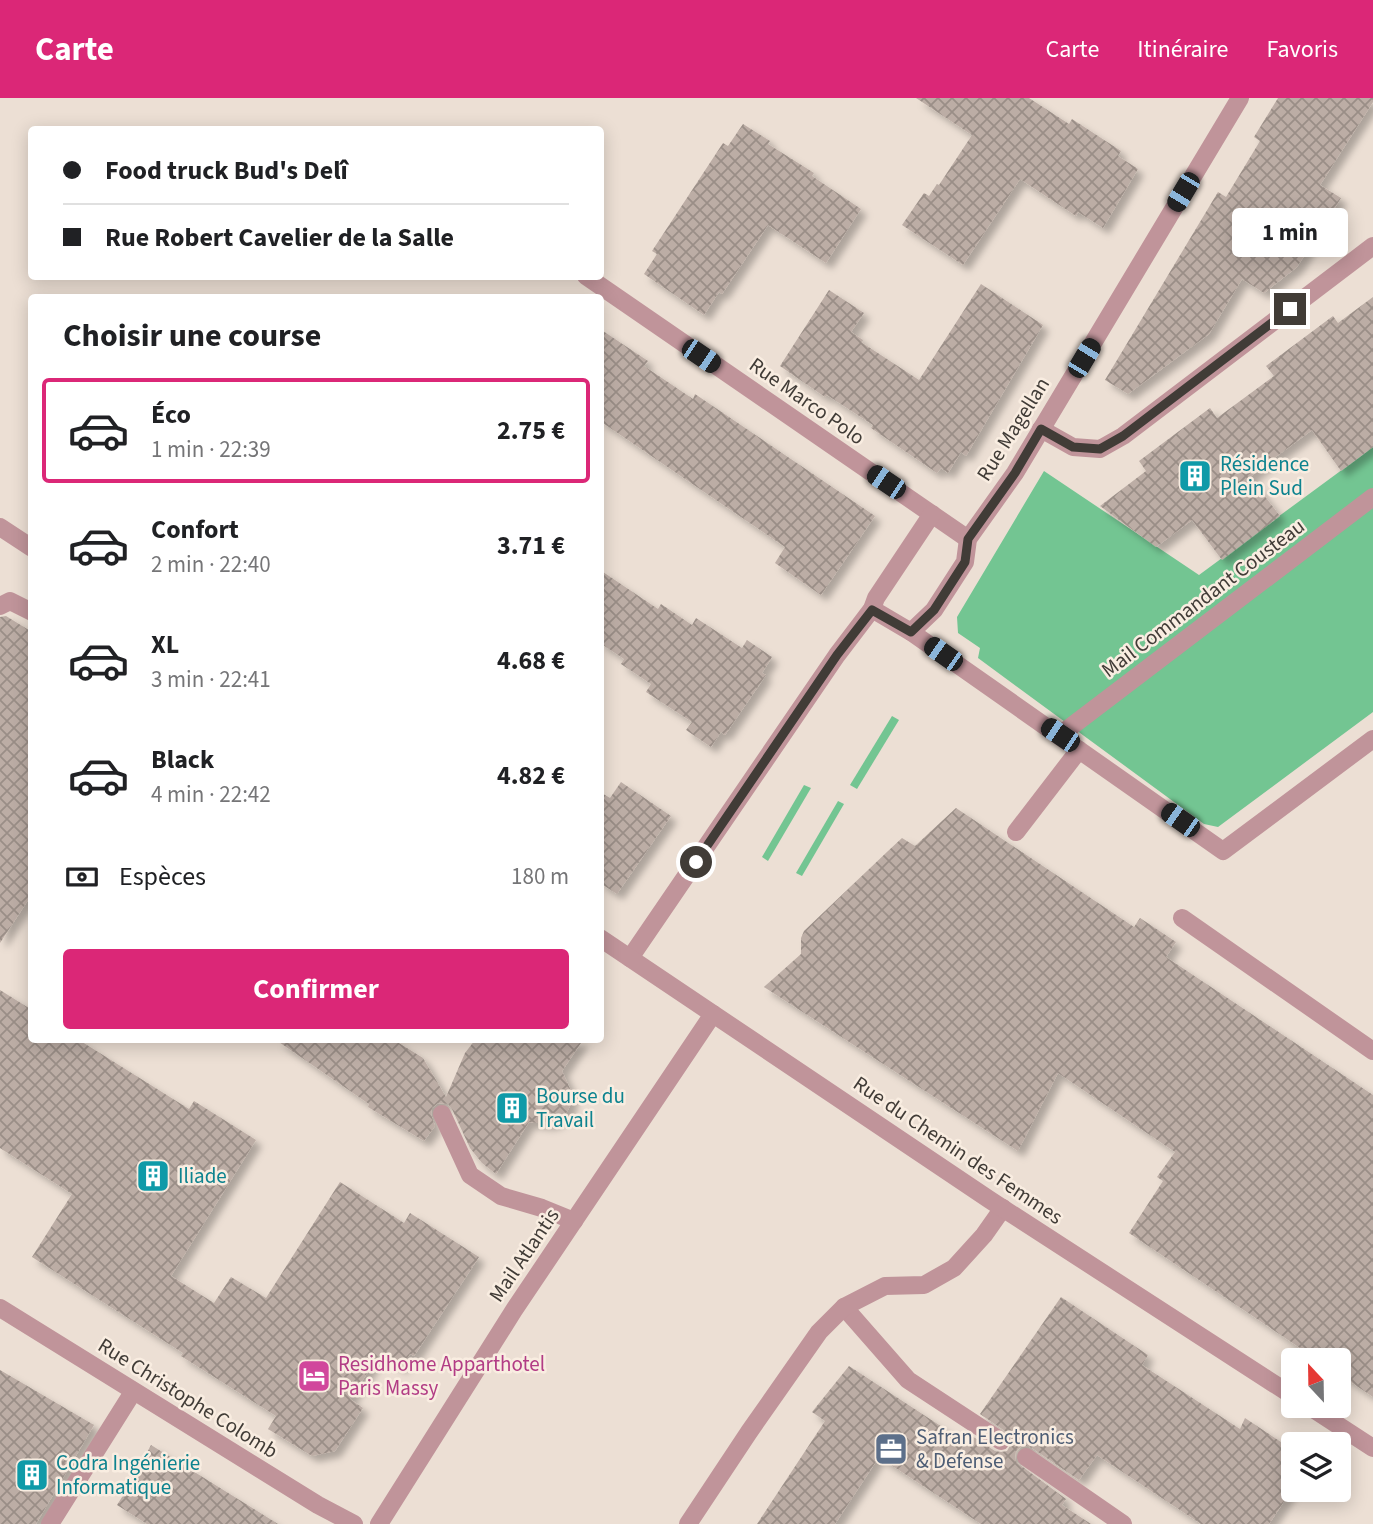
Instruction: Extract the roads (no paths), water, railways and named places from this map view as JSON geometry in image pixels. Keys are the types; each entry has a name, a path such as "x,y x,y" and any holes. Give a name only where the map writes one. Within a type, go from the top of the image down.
{"street":[{"name":"Rue Magellan","path":"911,632 934,610 965,562 968,539 1015,473 1240,98"},
{"path":"1041,429 1073,447 1100,449 1123,436 1373,246"},
{"name":"Rue Marco Polo","path":"592,280 968,539"},
{"name":"Mail Commandant Cousteau","path":"1060,735 1373,497"},
{"path":"630,958 837,655 872,610 876,598 932,514"},
{"path":"0,527 28,545"},
{"path":"0,606 10,601 28,610"},
{"path":"872,610 911,632 1223,850 1373,739"},
{"path":"1016,832 1079,750"},
{"path":"1182,918 1373,1051"},
{"name":"Rue du Chemin des Femmes","path":"604,941 1003,1208 1281,1388"},
{"name":"Mail Atlantis","path":"379,1524 514,1310 713,1014"},
{"path":"442,1114 470,1175 501,1196 574,1221"},
{"path":"688,1524 820,1332 844,1307 885,1286 924,1284 954,1268 984,1235 1003,1208"},
{"path":"844,1307 908,1380 1001,1441"},
{"name":"Rue Christophe Colomb","path":"0,1308 318,1505 354,1524"},
{"path":"50,1524 133,1392"},
{"path":"1327,1418 1373,1448"},
{"path":"1026,1457 1123,1524"}],"place":[{"name":"Résidence Plein Sud","path":"1195,476"},
{"name":"Bourse du Travail","path":"512,1108"},
{"name":"Iliade","path":"153,1176"},
{"name":"Residhome Apparthotel Paris Massy","path":"314,1376"},
{"name":"Safran Electronics & Defense","path":"891,1449"},
{"name":"Codra Ingénierie Informatique","path":"32,1475"}]}
